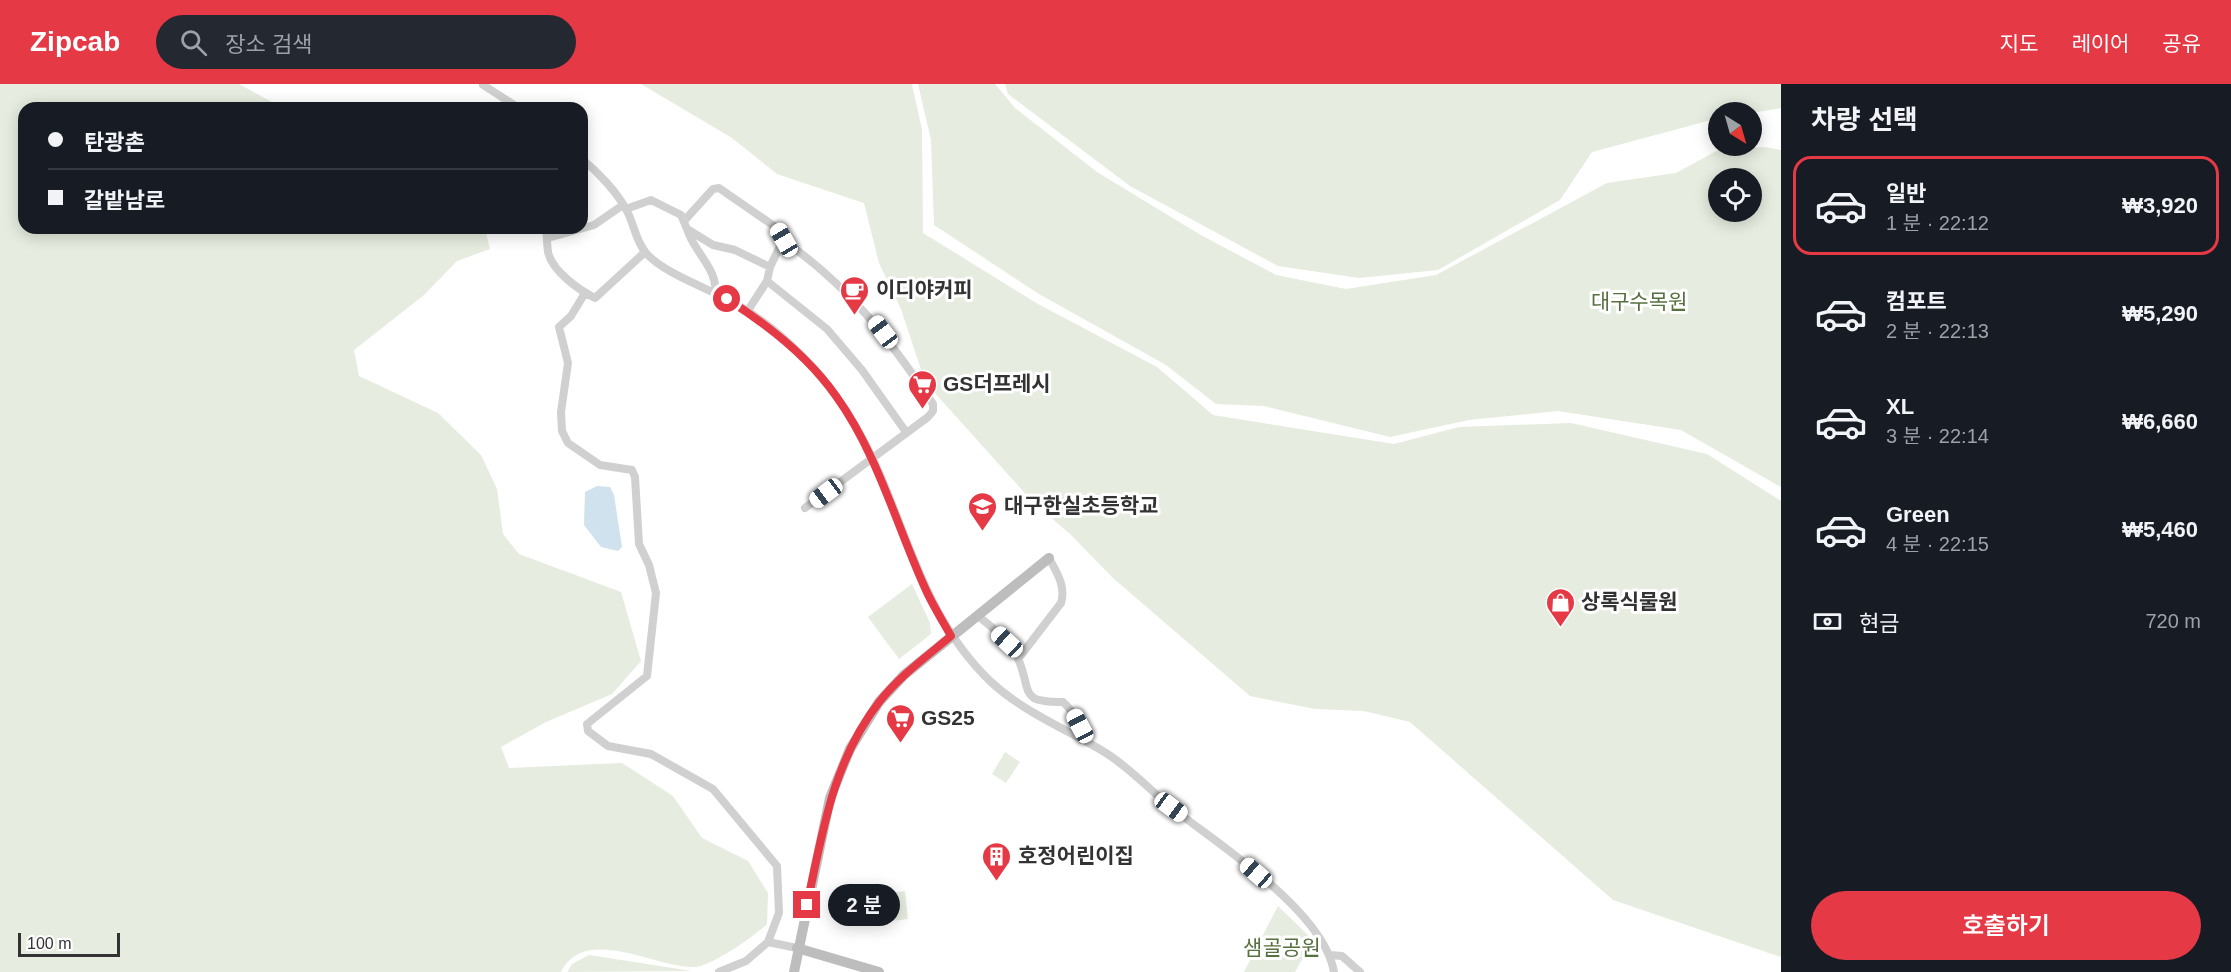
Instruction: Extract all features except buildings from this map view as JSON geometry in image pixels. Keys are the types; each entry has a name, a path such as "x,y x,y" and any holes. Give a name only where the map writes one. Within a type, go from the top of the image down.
{"main road":[{"path":"794,972 797,948 830,798 850,749 879,702 904,675 1050,558"},
{"path":"797,948 879,972"}],"street":[{"path":"483,85 510,102"},
{"path":"588,166 625,207 645,252 659,263 747,312 801,356 822,378 854,423 871,458 925,590 951,636 991,681 1032,712 1107,754 1144,781 1171,807 1234,853 1304,918 1330,955 1335,972"},
{"path":"684,220 713,189 719,188 777,228 784,240 830,276 872,318 933,404 928,417 805,508"},
{"path":"588,227 625,207 651,200 681,215 690,239 715,279 715,294"},
{"path":"687,229 713,245 735,250 770,267"},
{"path":"547,234 548,254 554,264 585,293 599,297 645,252"},
{"path":"548,238 562,234"},
{"path":"747,312 767,281 770,267 784,240"},
{"path":"767,281 827,329 880,393 906,432"},
{"path":"585,293 571,316 559,327 568,363 561,412 562,431 568,444 600,465 632,470 635,477 639,544 649,565 656,593 647,676 587,724 588,731 608,746 651,754 713,789 777,866 779,913 768,942 746,960 719,972"},
{"path":"1018,659 1061,603 1064,594 1050,558"},
{"path":"977,615 1007,642 1018,659 1028,692 1036,700 1064,702 1072,710 1080,726 1082,740"},
{"path":"1032,712 1036,700"},
{"path":"768,942 797,948"},
{"path":"1330,955 1342,956 1360,972"},
{"path":"745,972 746,960"}],"green space":[{"path":"0,84 239,84 272,102 18,102 18,234 486,234 490,249 457,261 424,295 354,350 359,376 438,413 481,455 497,489 503,534 519,554 621,592 641,661 612,694 546,722 501,747 509,768 622,763 673,796 702,838 748,861 768,893 767,924 721,957 693,967 678,966 622,952 604,950 587,951 572,958 561,972 0,972"},
{"path":"641,84 912,84 922,130 923,233 1038,304 1157,367 1213,415 1394,444 1459,427 1571,423 1707,454 1781,501 1781,957 1613,900 1410,722 1364,711 1315,709 1250,696 1113,578 1071,535 1031,500 925,382 901,309 879,263 864,203 777,174 732,138"},
{"name":"대구수목원","path":"918,84 995,84 1015,108 1097,172 1199,234 1276,275 1346,289 1436,275 1607,183 1676,173 1708,156 1762,156 1762,147 1781,150 1781,487 1681,430 1558,411 1469,420 1390,437 1264,406 1216,404 1166,365 1039,294 934,225 931,140"},
{"path":"1005,84 1781,84 1781,108 1762,111 1762,102 1708,102 1708,121 1592,152 1560,200 1438,270 1359,278 1278,266 1130,186 1008,94"},
{"path":"912,584 930,623 931,634 899,659 868,617"},
{"path":"1005,752 1020,762 1006,783 992,774"},
{"path":"905,891 908,919 884,922 881,894"},
{"name":"샘골공원","path":"1278,906 1313,940 1295,972 1244,972"},
{"path":"589,955 692,971 567,972 572,964"}],"water":[{"path":"597,486 610,487 614,495 622,547 618,551 601,547 584,525 585,492"}],"place":[{"name":"이디야커피","path":"855,316"},
{"name":"GS더프레시","path":"922,410"},
{"name":"대구한실초등학교","path":"983,532"},
{"name":"상록식물원","path":"1560,628"},
{"name":"GS25","path":"900,744"},
{"name":"호정어린이집","path":"997,882"}],"route":[{"path":"727,299 747,312 801,356 822,378 854,423 925,590 951,636 904,675 879,702 850,749 830,798 807,905"}]}
